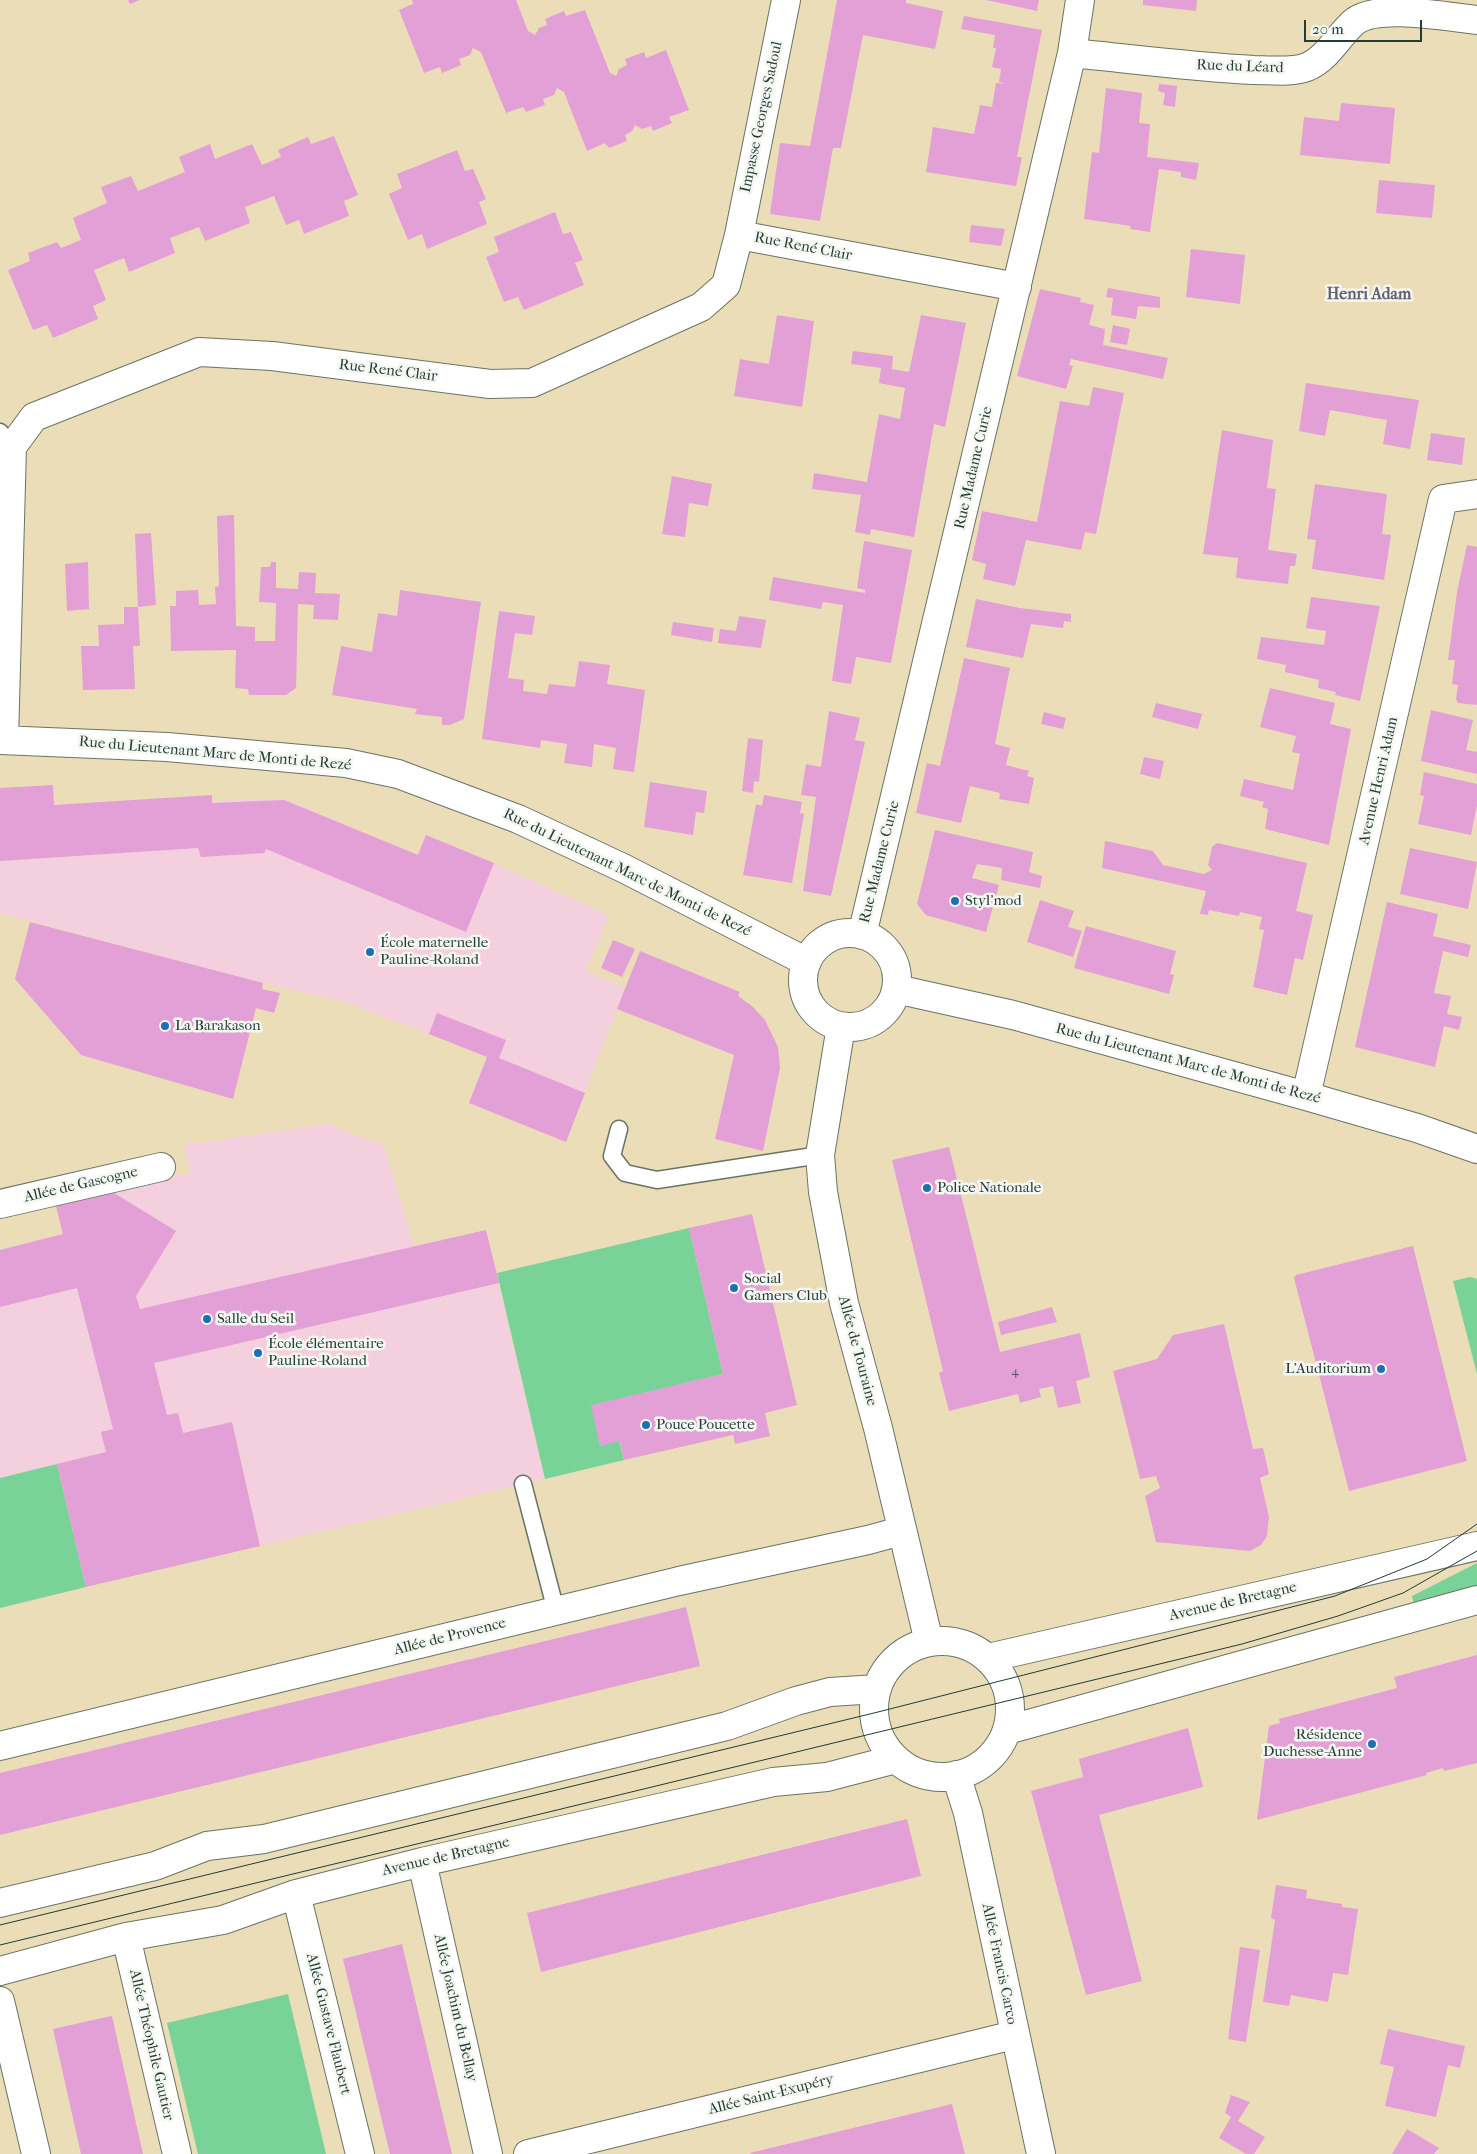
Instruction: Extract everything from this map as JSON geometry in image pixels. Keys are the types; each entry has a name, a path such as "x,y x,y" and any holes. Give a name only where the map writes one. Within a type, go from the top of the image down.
{"street":[{"name":"Impasse Georges Sadoul","path":"739,235 786,0"},
{"name":"Rue Madame Curie","path":"862,935 1072,53 1080,0"},
{"name":"Rue du Léard","path":"1072,53 1228,69 1281,71 1308,67 1327,52 1354,22 1366,14 1395,12 1477,20"},
{"name":"Rue René Clair","path":"2,740 6,439 34,417 198,352 272,356 490,384 532,383 702,307 726,285 739,235 1017,287"},
{"name":"Avenue Henri Adam","path":"1306,1096 1443,499 1477,494"},
{"name":"Rue du Lieutenant Marc de Monti de Rezé","path":"2,740 167,747 346,763 398,774 527,823 623,868 806,962"},
{"path":"848,934 862,935 875,940 885,949 893,961 896,989 892,1003 882,1014 870,1022 856,1027 841,1026 828,1022 817,1014 809,1003 803,983 806,962 818,947 835,936 848,934"},
{"name":"Rue du Lieutenant Marc de Monti de Rezé","path":"896,989 1013,1015 1306,1096 1417,1128 1477,1150"},
{"name":"Allée de Touraine","path":"841,1026 820,1155 828,1226 842,1293 878,1428 901,1531 929,1642"},
{"name":"Allée de Gascogne","path":"0,1204 161,1168"},
{"name":"Allée de Provence","path":"0,1746 679,1581 868,1540 901,1531"},
{"name":"Avenue de Bretagne","path":"988,1658 1477,1546"},
{"path":"1007,1730 1477,1600"},
{"path":"929,1642 958,1643 970,1646 988,1658 1001,1675 1008,1690 1010,1706 1007,1730 1001,1744 987,1759 970,1771 956,1775 940,1777 926,1775 905,1766 896,1759 885,1747 876,1727 874,1711 877,1688 884,1672 897,1657 913,1647 929,1642"},
{"path":"0,1903 155,1866 207,1846 264,1839 727,1726 796,1701 830,1692 877,1688"},
{"name":"Avenue de Bretagne","path":"0,1971 126,1937 222,1920 296,1894 422,1862 773,1782 828,1777 896,1759"},
{"name":"Allée Francis Carco","path":"956,1775 968,1813 1041,2154"},
{"name":"Allée Joachim du Bellay","path":"422,1862 488,2154"},
{"name":"Allée Gustave Flaubert","path":"296,1894 360,2154"},
{"name":"Allée Théophile Gautier","path":"126,1937 177,2154"},
{"path":"0,2001 36,2154"},
{"name":"Allée Saint-Exupéry","path":"528,2154 1014,2035"}],"lane":[{"path":"619,1129 612,1156 625,1173 656,1180 820,1155"},
{"path":"522,1484 556,1612"}],"shaded area":[{"name":"École maternelle Pauline-Roland","path":"53,785 55,805 280,799 290,801 417,855 426,835 609,915 586,971 625,988 566,1142 469,1103 487,1057 342,1001 263,983 0,913 0,788"},
{"name":"École élémentaire Pauline-Roland","path":"327,1124 384,1146 414,1246 486,1230 545,1479 260,1546 232,1422 0,1478 0,1250 63,1234 55,1202 190,1173 184,1145"}],"green space":[{"path":"689,1228 723,1374 610,1401 624,1460 545,1479 497,1273"},
{"path":"1470,1277 1477,1279 1477,1374 1453,1281"},
{"path":"57,1464 86,1587 0,1608 0,1478"},
{"path":"1477,1563 1477,1592 1415,1610 1412,1596"},
{"path":"288,1994 326,2154 198,2154 167,2023"}],"building":[{"path":"128,0 140,0 130,4"},
{"path":"412,0 516,0 528,31 535,35 539,28 547,25 545,19 564,11 566,16 585,10 610,73 616,76 619,69 627,65 625,59 644,52 646,58 666,50 689,110 669,117 672,123 653,131 651,126 642,129 635,125 632,131 625,135 627,141 609,148 605,143 587,151 564,92 557,88 554,95 543,99 545,105 526,112 523,107 506,113 481,52 473,48 470,55 459,59 461,65 442,73 440,67 424,73 399,10 413,4"},
{"path":"837,0 906,0 906,3 943,11 935,49 863,35 841,148 833,148 820,221 770,214 780,143 810,146"},
{"path":"986,0 1039,0 1037,11"},
{"path":"1143,0 1197,0 1196,11 1143,5"},
{"path":"964,16 1042,30 1017,157 1022,157 1016,186 926,172 933,127 974,134 980,105 992,107 996,83 1005,84 999,82 1001,69 992,67 996,48 993,48 995,35 961,29"},
{"path":"1159,84 1177,86 1175,107 1163,105 1165,93 1158,91"},
{"path":"1106,88 1142,93 1139,123 1150,124 1147,157 1199,163 1196,180 1181,177 1181,172 1159,169 1150,232 1130,229 1131,226 1084,219 1092,152 1099,153"},
{"path":"1341,103 1395,108 1390,164 1300,155 1304,117 1339,121"},
{"path":"334,136 358,195 344,201 349,216 304,234 299,220 286,225 274,196 245,207 250,223 205,241 199,227 170,238 175,253 129,272 124,258 94,270 106,300 93,306 98,319 53,338 47,325 33,330 8,270 30,261 28,253 57,242 61,248 81,240 73,218 107,203 101,187 131,176 138,191 185,172 179,157 210,144 215,159 252,144 262,165 281,157 278,150 308,137 311,144"},
{"path":"457,150 465,171 473,169 486,199 479,202 487,224 427,249 422,234 408,240 389,194 402,188 397,174"},
{"path":"1379,180 1435,185 1432,218 1376,213"},
{"path":"555,212 563,234 571,232 583,260 575,263 584,285 524,310 518,297 504,302 486,257 499,252 494,237"},
{"path":"971,225 1005,229 1001,246 969,242"},
{"path":"1191,249 1245,255 1240,304 1186,297"},
{"path":"1108,288 1160,297 1160,308 1138,306 1136,319 1111,315 1113,298 1106,297"},
{"path":"1040,289 1081,298 1080,302 1094,305 1089,325 1105,329 1103,345 1168,358 1163,379 1071,359 1069,365 1073,366 1066,389 1017,376"},
{"path":"777,315 814,321 802,407 734,396 740,359 769,364"},
{"path":"921,315 966,323 945,427 934,424 914,537 871,529 870,535 855,532 861,495 812,489 814,473 867,482 879,414 900,419 905,388 879,383 881,368 851,364 853,351 893,356 892,369 909,372"},
{"path":"1113,325 1130,329 1127,345 1110,342"},
{"path":"1306,383 1419,400 1410,449 1383,444 1387,420 1330,410 1325,436 1299,431"},
{"path":"1093,387 1124,393 1096,534 1085,532 1081,550 1026,540 1015,586 983,579 986,564 972,560 982,511 1037,522 1060,401 1089,406"},
{"path":"1222,430 1273,440 1267,488 1276,489 1268,550 1297,554 1295,566 1290,566 1288,584 1236,578 1238,558 1203,554"},
{"path":"1431,433 1465,438 1462,465 1427,460"},
{"path":"672,476 712,484 708,506 689,503 685,537 662,534"},
{"path":"1315,484 1387,494 1382,534 1391,535 1384,580 1312,569 1316,540 1307,539"},
{"path":"234,515 236,626 255,627 255,641 275,641 276,603 259,602 261,567 270,567 271,562 276,562 276,588 298,589 299,572 316,573 315,593 340,594 338,620 313,619 314,605 298,604 296,688 286,695 249,695 248,689 235,688 236,650 171,651 170,606 176,606 176,591 198,590 199,605 216,604 215,587 219,586 217,516"},
{"path":"151,533 156,605 138,607 135,534"},
{"path":"864,541 912,550 891,663 856,657 851,684 832,681 843,605 823,602 821,609 769,600 773,577 865,593 865,590 857,588"},
{"path":"1467,545 1477,547 1477,705 1458,703 1456,699 1458,685 1452,684 1455,660 1448,660 1457,592"},
{"path":"88,562 89,609 67,611 65,564"},
{"path":"400,590 481,602 464,719 450,725 442,725 442,717 415,714 417,709 332,695 341,646 372,652 378,613 397,616"},
{"path":"1311,597 1380,606 1360,701 1335,695 1336,692 1318,688 1319,680 1285,672 1286,665 1257,659 1261,637 1324,645 1326,631 1306,628"},
{"path":"976,599 1020,608 1071,614 1071,622 1064,621 1063,628 1031,624 1023,658 966,647"},
{"path":"124,607 138,607 140,646 133,646 135,689 83,690 81,646 99,646 98,625 124,624"},
{"path":"499,611 535,616 532,635 515,633 508,678 524,680 523,691 547,694 549,684 575,687 579,661 610,665 607,684 645,690 634,772 613,769 616,748 594,744 592,767 564,763 567,744 541,740 540,748 482,739"},
{"path":"739,616 766,620 761,648 718,643 720,629 736,631"},
{"path":"673,622 714,628 712,642 671,635"},
{"path":"964,658 1010,668 995,744 1010,748 1006,765 1029,771 1027,776 1034,778 1029,804 999,799 1000,793 970,786 961,823 916,813 927,763 940,766"},
{"path":"1270,688 1335,703 1330,724 1351,729 1329,845 1265,829 1268,809 1262,807 1264,802 1240,796 1244,779 1293,790 1300,754 1292,752 1296,736 1260,727"},
{"path":"1156,703 1202,714 1198,729 1152,717"},
{"path":"1431,710 1473,720 1466,750 1477,752 1477,774 1421,761"},
{"path":"829,711 860,718 855,740 865,742 831,896 803,891 816,797 801,795 806,764 821,767"},
{"path":"1044,712 1066,718 1063,729 1041,724"},
{"path":"748,738 763,740 759,782 754,781 753,793 742,791"},
{"path":"1144,757 1164,761 1160,779 1140,774"},
{"path":"1424,772 1477,784 1477,805 1471,835 1418,824 1424,796 1420,795"},
{"path":"650,782 707,791 704,813 696,812 693,835 644,827"},
{"path":"53,785 54,805 212,795 212,803 284,800 418,855 426,835 494,863 466,932 266,849 264,853 201,857 198,848 0,861 0,788"},
{"path":"764,795 802,802 800,813 804,814 792,883 743,875 756,804 762,806"},
{"path":"935,830 1033,852 1029,872 1042,876 1040,888 1001,880 1002,868 977,864 972,878 999,885 986,932 926,915 917,904"},
{"path":"1105,841 1153,851 1163,865 1204,874 1212,870 1208,865 1212,847 1217,843 1307,863 1296,911 1313,915 1303,960 1295,958 1287,995 1253,987 1264,930 1259,929 1262,917 1240,912 1239,916 1209,910 1208,915 1200,914 1206,891 1102,868"},
{"path":"1410,848 1477,862 1468,909 1400,894"},
{"path":"1040,900 1074,911 1068,927 1082,931 1073,957 1027,942"},
{"path":"1387,902 1438,914 1433,936 1471,945 1468,957 1443,951 1434,993 1451,996 1447,1014 1462,1017 1459,1030 1444,1026 1435,1067 1355,1047"},
{"path":"30,922 263,983 262,989 280,993 274,1013 256,1008 233,1099 81,1055 15,979"},
{"path":"1086,926 1176,951 1170,974 1174,975 1169,994 1074,968"},
{"path":"613,940 635,949 622,977 601,968"},
{"path":"640,951 740,992 738,996 752,1006 765,1020 778,1047 780,1068 763,1151 715,1139 734,1055 617,1009"},
{"path":"437,1013 506,1040 499,1058 585,1093 566,1142 469,1103 487,1057 429,1034"},
{"path":"949,1147 1000,1352 1080,1333 1090,1377 1076,1381 1081,1403 1058,1408 1053,1386 1039,1389 1041,1397 1020,1403 1018,1394 949,1411 939,1373 943,1371 892,1160"},
{"path":"109,1190 176,1231 136,1296 140,1309 486,1230 499,1283 154,1363 167,1415 178,1413 183,1433 232,1422 260,1546 86,1587 57,1464 106,1452 101,1432 113,1429 77,1288 0,1307 0,1250 63,1234 55,1202"},
{"path":"752,1214 797,1405 765,1413 770,1436 735,1444 733,1435 624,1460 620,1441 600,1446 591,1405 723,1374 689,1228"},
{"name":"L'Auditorium","path":"1413,1246 1467,1461 1349,1491 1294,1278 1296,1275"},
{"path":"1052,1307 1057,1322 1001,1335 998,1322"},
{"path":"1224,1324 1253,1449 1263,1448 1269,1474 1260,1478 1269,1517 1267,1536 1261,1545 1250,1551 1156,1542 1145,1496 1160,1488 1156,1476 1140,1479 1113,1371 1157,1359 1173,1335"},
{"path":"686,1607 700,1666 0,1835 0,1773"},
{"name":"Résidence Duchesse-Anne","path":"1477,1655 1477,1763 1444,1771 1443,1768 1426,1773 1427,1775 1257,1820 1269,1726 1280,1723 1279,1719 1397,1688 1394,1677"},
{"path":"1188,1728 1203,1787 1099,1815 1142,1981 1086,1995 1031,1791 1083,1777 1079,1759"},
{"path":"907,1819 921,1876 541,1972 527,1913"},
{"path":"1276,1885 1307,1890 1306,1898 1342,1904 1342,1907 1358,1909 1348,1975 1333,1973 1328,2002 1291,1995 1289,2006 1263,2002 1275,1920 1271,1918"},
{"path":"402,1944 452,2154 390,2154 343,1959"},
{"path":"1240,1947 1260,1950 1246,2042 1228,2039"},
{"path":"112,2016 143,2154 81,2154 53,2029"},
{"path":"1388,2029 1465,2046 1460,2068 1448,2065 1436,2117 1385,2106 1394,2067 1380,2064"},
{"path":"1231,2095 1250,2102 1238,2121 1265,2137 1254,2154 1246,2154 1219,2138 1231,2117 1225,2113"},
{"path":"952,2104 965,2154 750,2154 750,2153"},
{"path":"1407,2129 1439,2148 1434,2154 1392,2154"}],"tram line":[{"path":"0,1925 874,1713 1335,1596 1427,1559 1477,1524"},
{"path":"0,1945 1242,1644 1338,1616 1403,1593 1477,1551"}],"place":[{"name":"Styl'mod","path":"955,901"},
{"name":"École maternelle Pauline-Roland","path":"370,952"},
{"name":"La Barakason","path":"165,1026"},
{"name":"Police Nationale","path":"927,1188"},
{"name":"Social Gamers Club","path":"734,1288"},
{"name":"Salle du Seil","path":"207,1319"},
{"name":"École élémentaire Pauline-Roland","path":"258,1353"},
{"name":"L'Auditorium","path":"1381,1369"},
{"name":"Pouce Poucette","path":"646,1425"},
{"name":"Résidence Duchesse-Anne","path":"1372,1744"}],"district":[{"name":"Henri Adam","path":"1369,295"}]}
